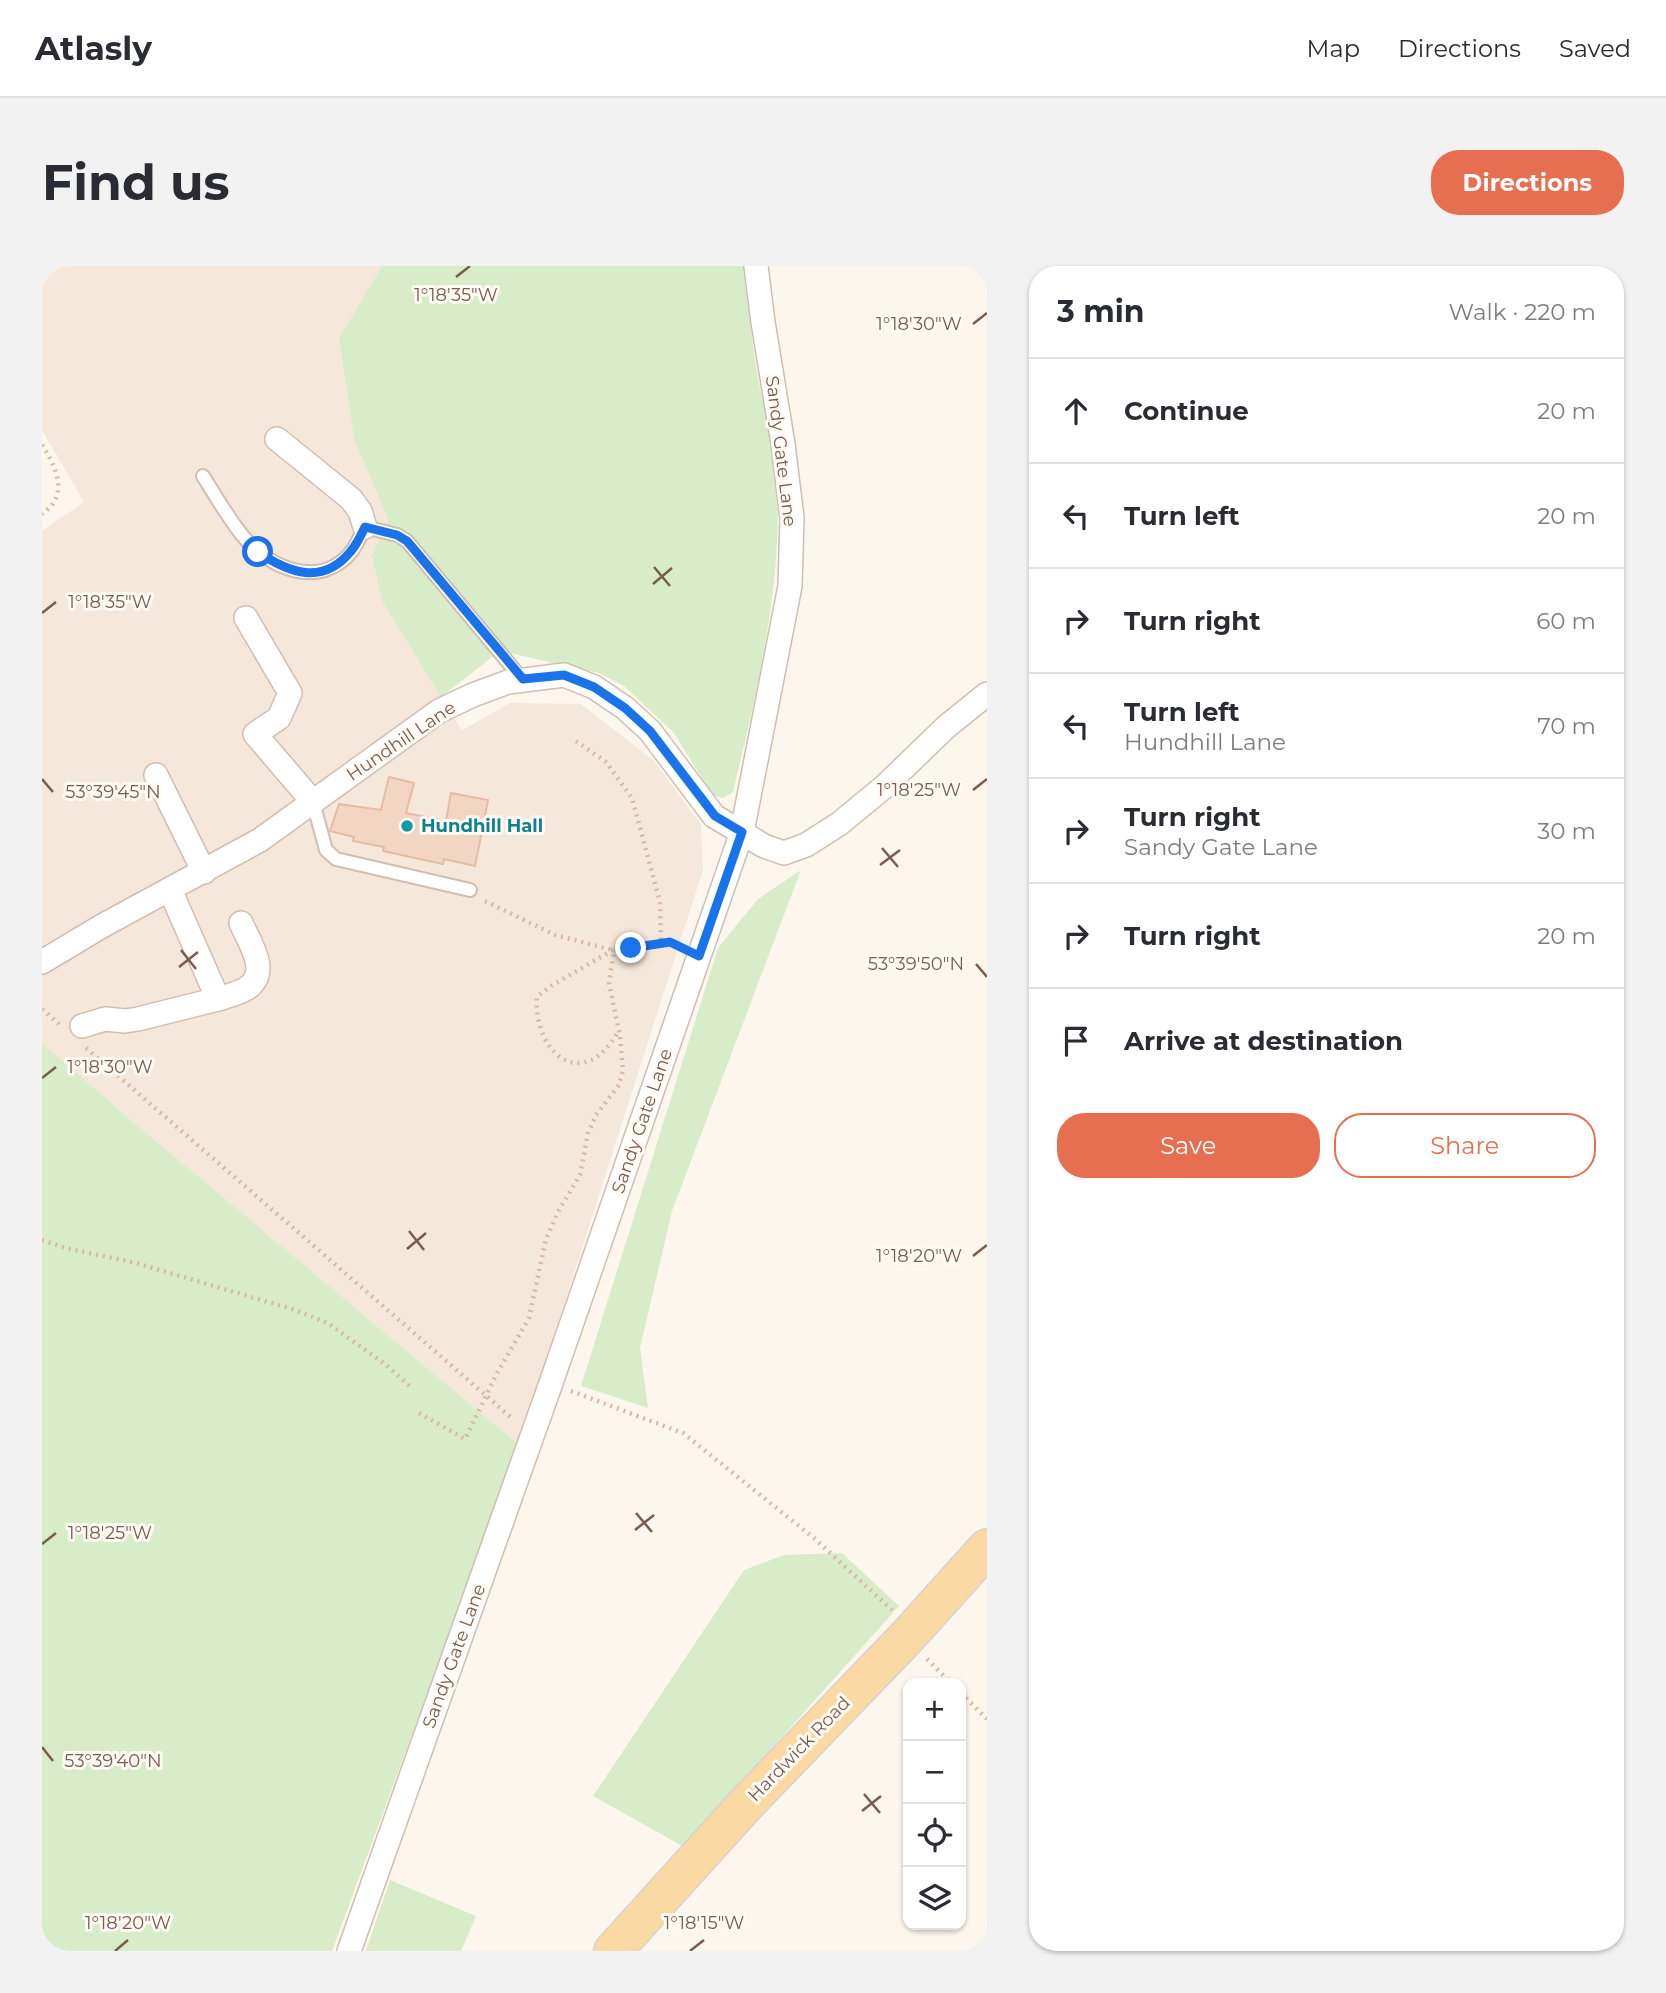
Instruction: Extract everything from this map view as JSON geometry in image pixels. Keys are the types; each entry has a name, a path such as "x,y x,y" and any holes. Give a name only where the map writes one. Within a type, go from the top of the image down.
{"main road":[{"name":"Hardwick Road","path":"612,1951 987,1548"}],"street":[{"name":"Sandy Gate Lane","path":"349,1951 551,1383 742,832 790,586 792,518 757,266"},
{"path":"277,439 351,499 360,511 365,527"},
{"path":"246,618 290,692 279,718 255,734 313,802"},
{"name":"Hundhill Lane","path":"42,962 102,926 260,840 439,711 473,695 523,679 564,675 594,687 625,708 650,731 715,816 764,846 784,853 806,845 839,824 884,787 946,727 987,694"},
{"path":"156,775 204,872"},
{"path":"170,890 218,999"},
{"path":"76,1033 105,1019 138,1019 218,999 248,988 257,976 258,962 241,923"}],"lane":[{"path":"203,476 242,536 258,552 279,566 301,573 317,573 334,567 352,551 365,527 397,535 407,541 523,679"},
{"path":"313,802 326,850 336,859 470,890"}],"path":[{"path":"42,445 59,480 55,500 42,514"},
{"path":"576,741 606,762 632,798 660,902 661,943"},
{"path":"470,890 490,904 555,935 614,950"},
{"path":"619,1030 610,1047 598,1057 585,1063 570,1064 558,1056 539,1029 537,997 614,950 670,942 699,956"},
{"path":"419,1413 465,1439 529,1318 546,1238 580,1175 588,1133 596,1115 619,1085 623,1070 619,1030 609,983 614,950"},
{"path":"42,1009 76,1033 532,1436"},
{"path":"42,1240 136,1263 292,1309 328,1324 386,1365 411,1387"},
{"path":"551,1383 683,1433 814,1538 913,1630"},
{"path":"966,1698 987,1719"}],"shaded area":[{"path":"42,266 382,266 339,338 354,439 388,519 372,556 382,601 462,730 510,703 581,704 654,761 701,825 703,870 519,1445 42,1043 42,531 84,502 42,430"}],"green space":[{"path":"382,266 744,266 757,373 774,446 778,498 774,583 768,625 733,792 723,798 713,795 673,732 624,686 599,673 500,651 441,697 382,601 372,556 388,519 354,439 339,338"},
{"path":"801,870 672,1211 640,1348 648,1408 581,1386 718,948 758,899"},
{"path":"42,1043 519,1445 332,1951 42,1951"},
{"path":"842,1553 899,1606 684,1847 593,1796 744,1570 784,1555"},
{"path":"390,1880 476,1916 461,1951 366,1951"}],"building":[{"name":"Hundhill Hall","path":"389,777 414,783 406,813 446,821 451,793 488,800 475,866 444,859 443,864 383,851 384,847 353,841 354,837 330,831 339,804 381,810"}],"place":[{"name":"Hundhill Hall","path":"407,826"}],"route":[{"path":"258,552 279,566 301,573 317,573 334,567 352,551 365,527 397,535 407,541 523,679 564,675 594,687 625,708 650,731 715,816 742,832 699,956 670,942 631,948"}]}
